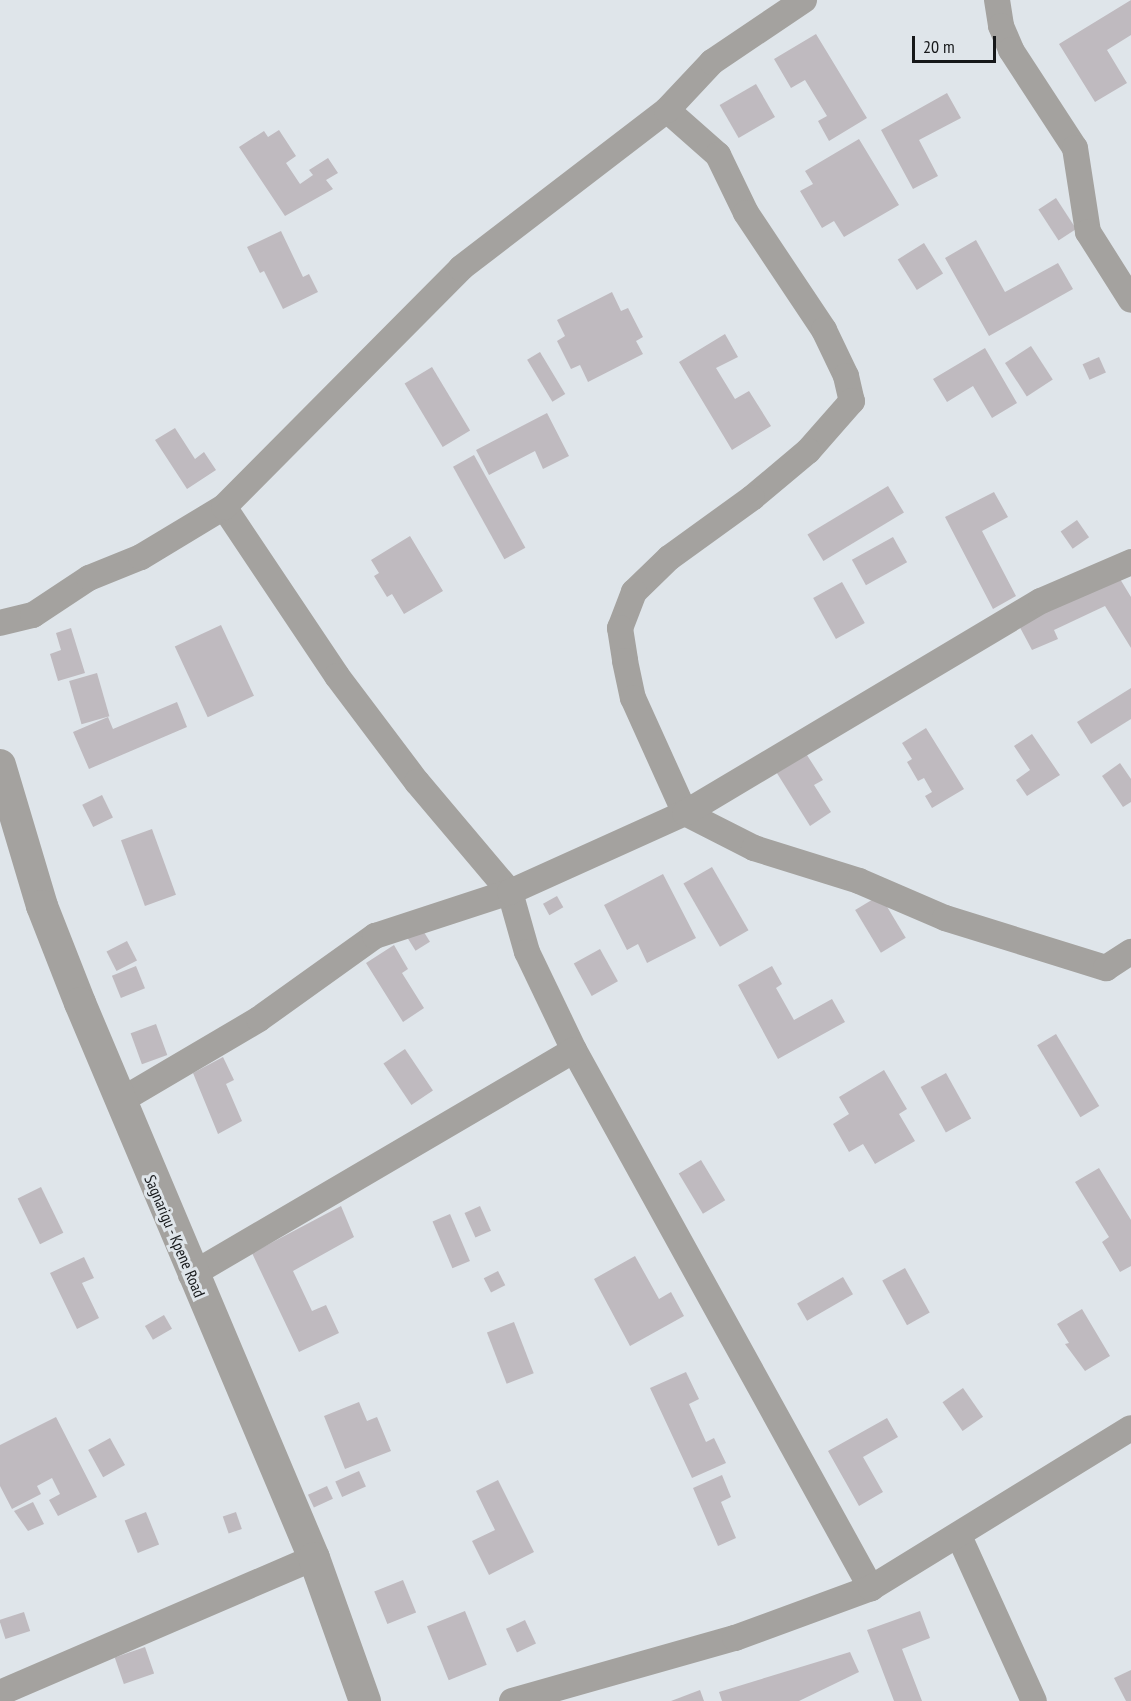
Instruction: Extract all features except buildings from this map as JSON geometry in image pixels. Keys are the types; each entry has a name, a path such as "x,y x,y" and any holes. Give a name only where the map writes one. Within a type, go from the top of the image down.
{"street":[{"path":"0,623 33,615 89,578 141,557 224,507 461,268 667,110 712,62 804,0"},
{"path":"997,0 1011,50 1075,148 1088,232 1131,300"},
{"path":"667,110 718,155 746,213 824,330 846,376 852,401 808,451 752,498 669,558 634,592 620,628 633,698 685,813 754,848 859,881 945,918 1106,968 1131,952"},
{"path":"224,507 338,676 417,782 510,892 527,952 574,1050 871,1588"},
{"path":"120,1101 259,1019 375,936 510,892 685,813 1041,601 1131,562"},
{"name":"Sagnarigu - Kpene Road","path":"0,765 42,906 191,1275 314,1558 365,1701"},
{"path":"191,1275 574,1050"},
{"path":"512,1701 735,1638 871,1588 960,1536 1131,1428"},
{"path":"960,1536 1034,1701"},
{"path":"0,1693 314,1558"}]}
